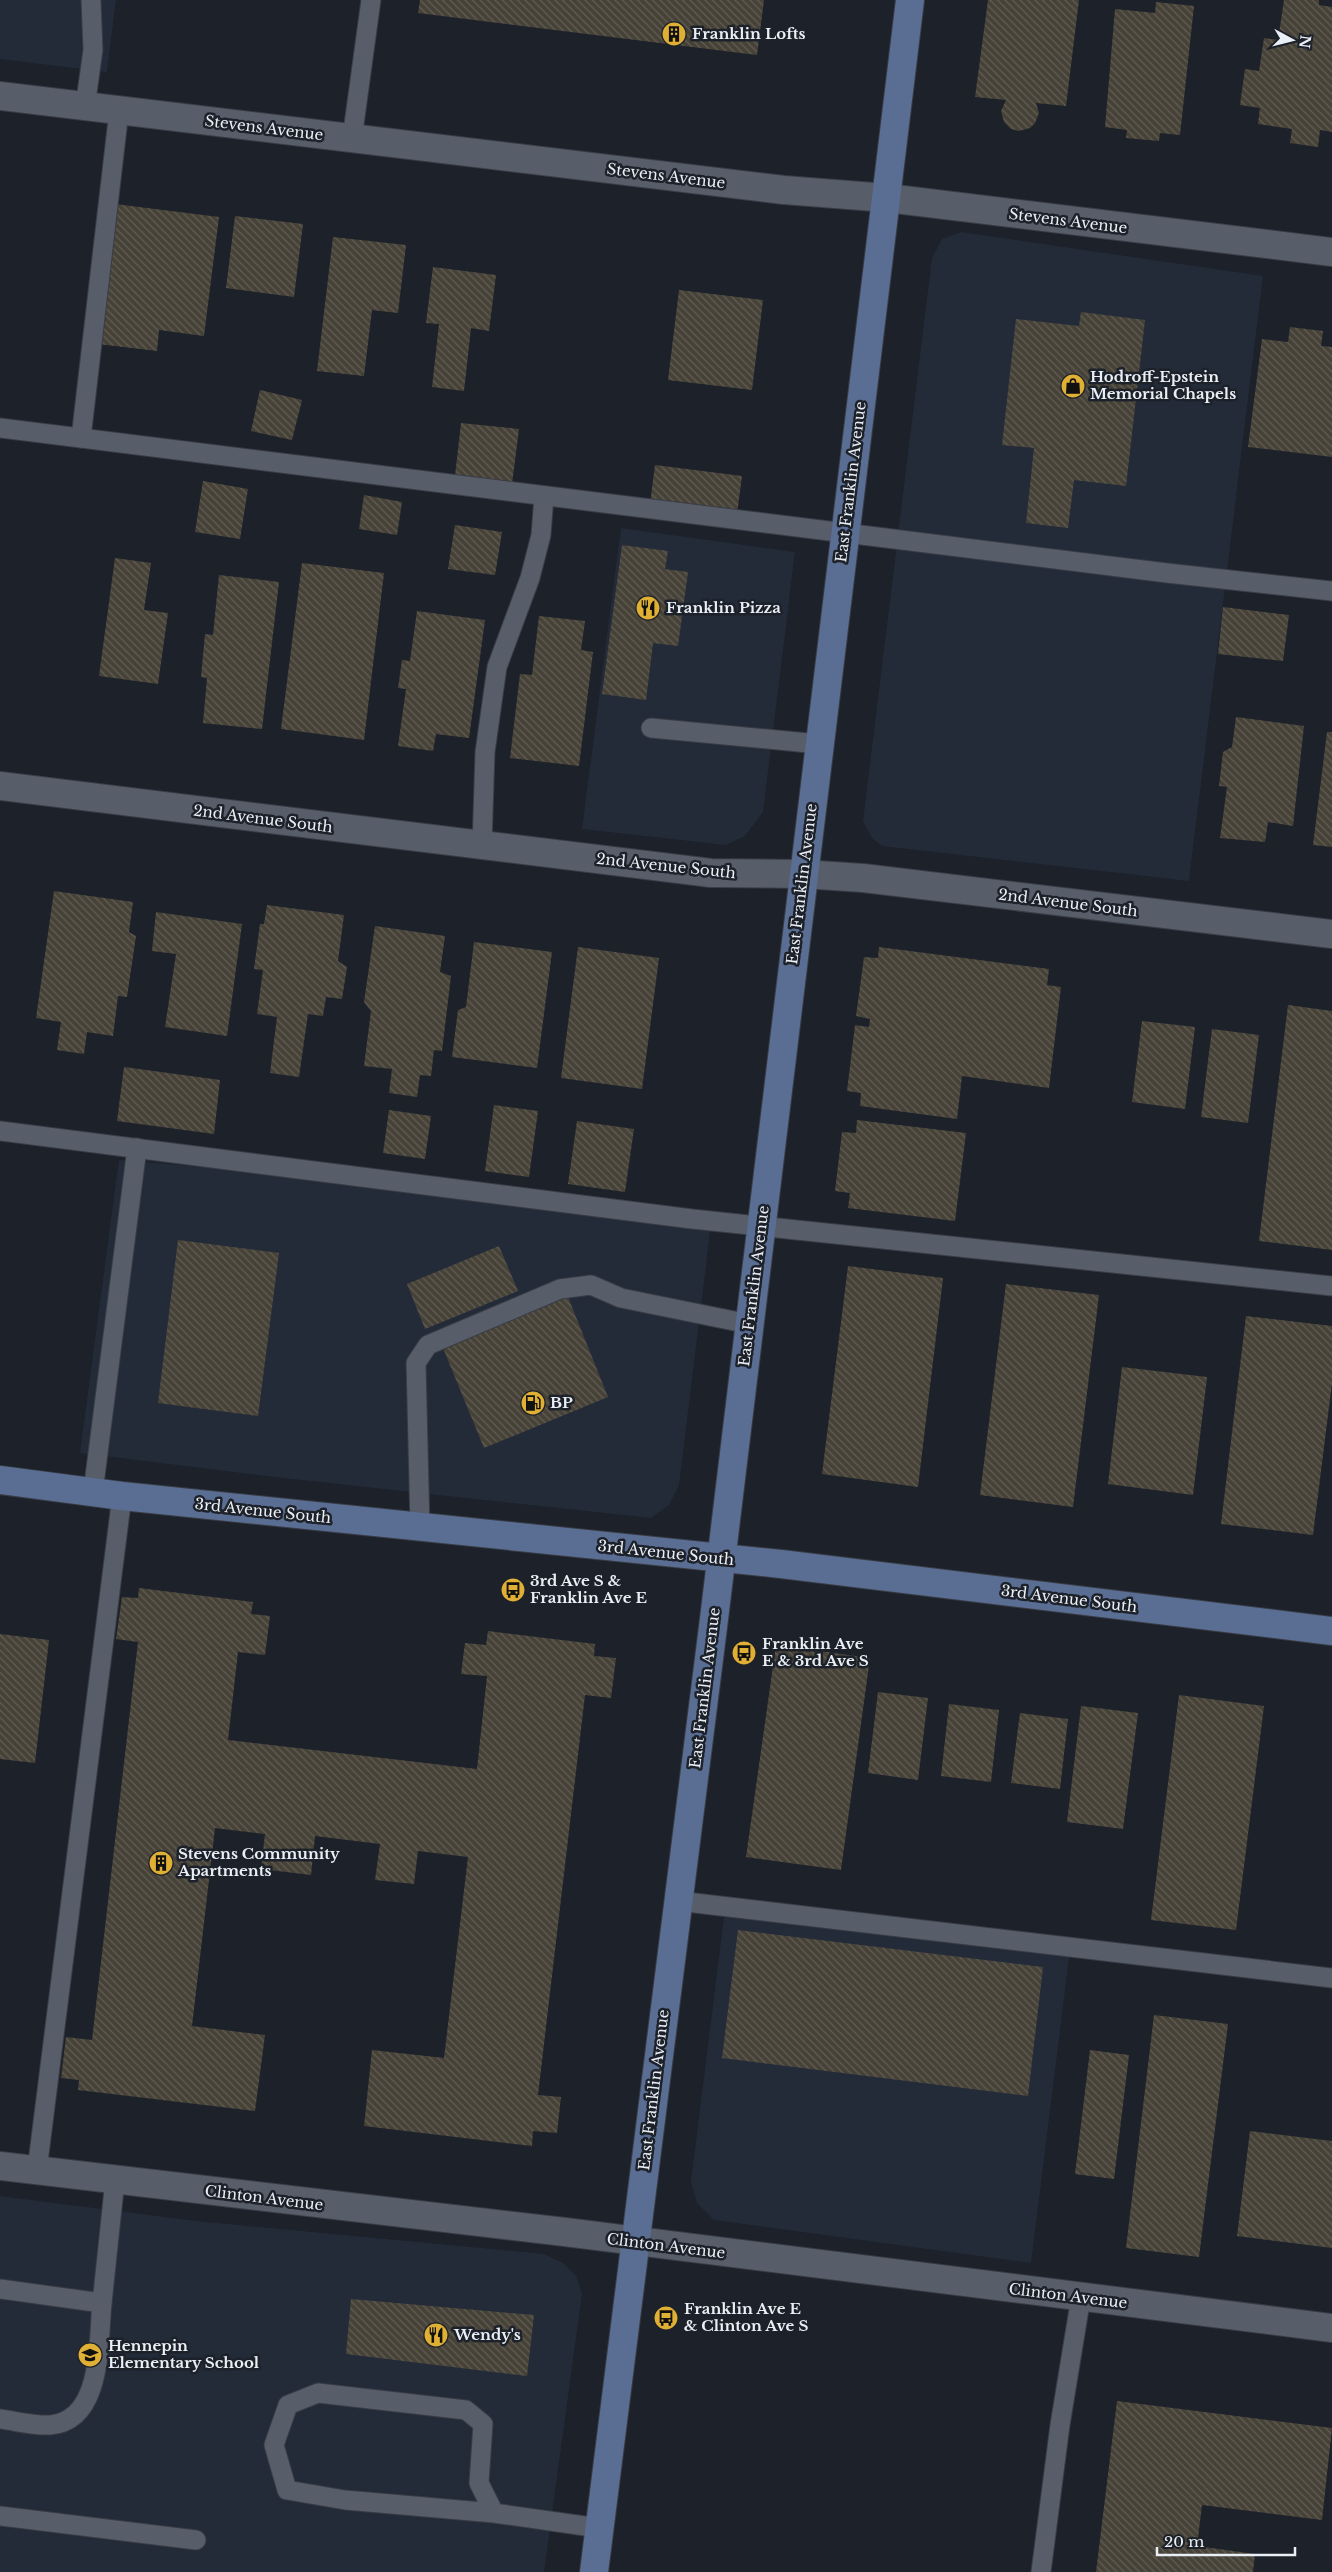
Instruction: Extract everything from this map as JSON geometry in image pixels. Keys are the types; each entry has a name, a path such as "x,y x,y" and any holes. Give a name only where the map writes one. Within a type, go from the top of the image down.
{"main road":[{"name":"East Franklin Avenue","path":"594,2572 721,1558 910,0"},
{"name":"3rd Avenue South","path":"0,1480 122,1496 721,1558 1332,1631"}],"street":[{"name":"Stevens Avenue","path":"0,96 794,191 886,198 1332,252"},
{"name":"2nd Avenue South","path":"0,786 710,873 803,874 863,878 1332,934"},
{"name":"Clinton Avenue","path":"0,2166 565,2232 1332,2328"}],"lane":[{"path":"85,107 93,50 91,0"},
{"path":"352,139 371,0"},
{"path":"81,438 118,111"},
{"path":"0,428 845,533 1332,591"},
{"path":"482,845 485,752 497,667 530,578 540,535 544,496"},
{"path":"651,728 819,744"},
{"path":"0,1130 692,1219 1332,1286"},
{"path":"93,1492 137,1148"},
{"path":"420,1527 416,1363 428,1345 560,1289 591,1285 621,1298 749,1324"},
{"path":"37,2170 122,1496"},
{"path":"678,1902 1332,1978"},
{"path":"0,2419 50,2425 71,2419 88,2399 96,2375 115,2180"},
{"path":"0,2288 102,2303"},
{"path":"1041,2572 1060,2425 1080,2297"},
{"path":"494,2513 479,2483 483,2424 466,2410 318,2393 288,2405 274,2445 286,2490 345,2500 494,2513 599,2528"},
{"path":"0,2516 196,2540"}],"shaded area":[{"path":"0,0 116,0 107,72 0,59"},
{"path":"961,232 1263,276 1189,881 882,846 872,838 863,821 932,258 942,239"},
{"path":"621,528 795,552 763,812 745,836 726,845 582,829"},
{"path":"119,1160 325,1177 711,1224 679,1485 669,1505 651,1518 283,1478 80,1453"},
{"path":"726,1901 1070,1950 1031,2263 714,2220 697,2203 691,2182"},
{"path":"0,2196 196,2221 544,2254 563,2263 576,2276 582,2294 544,2572 0,2572"}],"building":[{"name":"Franklin Lofts","path":"420,0 764,0 757,55 418,13"},
{"path":"988,0 1079,0 1066,106 1036,103 1039,113 1035,123 1030,128 1019,131 1011,129 1004,122 1001,111 1006,100 975,97"},
{"path":"1284,0 1319,0 1319,5 1332,7 1332,132 1320,130 1318,147 1290,143 1292,129 1258,124 1260,108 1240,105 1245,69 1259,71 1264,38 1278,40"},
{"path":"1156,2 1194,6 1180,135 1160,133 1159,141 1126,138 1127,130 1105,127 1115,9 1155,13"},
{"path":"115,204 219,217 204,336 159,330 157,351 98,344"},
{"path":"235,216 303,224 294,297 226,288"},
{"path":"333,237 406,245 398,313 372,310 364,376 317,371"},
{"path":"433,267 496,275 489,331 471,328 464,391 432,387 439,324 426,323"},
{"path":"679,290 763,300 752,390 668,380"},
{"name":"Hodroff-Epstein Memorial Chapels","path":"1081,312 1145,320 1126,486 1074,480 1068,528 1026,523 1034,448 1002,445 1016,319 1079,326"},
{"path":"1290,327 1323,331 1321,346 1332,347 1332,457 1248,447 1262,339 1288,342"},
{"path":"260,390 302,400 292,440 251,431"},
{"path":"461,423 519,429 512,484 455,476"},
{"path":"655,465 742,476 737,514 650,504"},
{"path":"203,481 248,489 240,539 195,532"},
{"path":"364,495 402,502 397,535 359,529"},
{"path":"455,525 502,532 495,575 448,569"},
{"name":"Franklin Pizza","path":"622,545 668,551 665,569 688,572 678,646 653,643 646,700 602,694"},
{"path":"115,558 151,563 144,610 168,613 158,684 99,676"},
{"path":"302,563 384,573 364,740 281,729"},
{"path":"219,575 279,582 262,729 203,723 207,678 201,677 205,634 213,635"},
{"path":"1223,607 1289,615 1283,661 1218,654"},
{"path":"417,611 485,620 469,738 436,734 433,751 398,746 406,689 398,688 402,660 410,661"},
{"path":"539,616 585,621 581,650 593,652 579,766 510,758 520,674 532,675"},
{"path":"1236,717 1304,726 1293,826 1268,822 1265,842 1220,838 1227,787 1219,786 1223,752 1232,747"},
{"path":"1327,732 1332,732 1332,847 1313,845"},
{"path":"54,891 133,902 129,932 136,936 127,997 118,996 113,1036 87,1032 84,1054 57,1050 61,1022 36,1018"},
{"path":"267,905 344,915 338,961 347,967 342,999 326,997 323,1016 308,1014 299,1077 270,1073 277,1017 257,1014 263,970 254,969 260,924 264,924"},
{"path":"156,912 242,924 227,1036 165,1027 176,954 152,951"},
{"path":"375,926 445,936 440,972 451,976 442,1051 434,1050 431,1076 420,1075 417,1097 389,1093 392,1069 364,1066 371,1011 364,1002"},
{"path":"474,942 552,952 537,1068 452,1057 458,1010 466,1007"},
{"path":"578,947 659,958 642,1089 561,1078"},
{"path":"879,947 1049,969 1047,985 1061,987 1049,1088 962,1076 957,1119 860,1106 861,1093 847,1091 855,1025 869,1027 870,1019 856,1016 864,957 878,958"},
{"path":"1288,1005 1332,1011 1332,1250 1259,1241"},
{"path":"1142,1021 1195,1027 1185,1109 1132,1102"},
{"path":"1212,1029 1259,1035 1248,1123 1201,1117"},
{"path":"124,1067 220,1080 214,1134 117,1121"},
{"path":"494,1105 538,1111 529,1177 485,1171"},
{"path":"389,1110 431,1116 425,1159 383,1153"},
{"path":"857,1120 966,1133 955,1221 848,1208 850,1193 835,1191 842,1132 856,1133"},
{"path":"577,1121 634,1129 625,1192 568,1184"},
{"path":"178,1240 279,1253 258,1416 158,1403"},
{"path":"499,1246 518,1291 425,1329 407,1284"},
{"path":"848,1266 943,1278 918,1487 822,1474"},
{"path":"1006,1284 1099,1295 1073,1507 980,1495"},
{"path":"568,1297 608,1397 484,1448 443,1348"},
{"path":"1246,1316 1332,1326 1332,1383 1313,1535 1221,1524"},
{"path":"1122,1367 1207,1377 1193,1495 1108,1484"},
{"name":"Stevens Community Apartments","path":"139,1588 253,1602 251,1614 270,1616 265,1655 238,1652 228,1740 477,1769 487,1676 461,1674 465,1643 486,1645 488,1631 595,1644 594,1656 616,1658 611,1698 585,1695 538,2095 561,2097 557,2133 533,2131 532,2146 364,2126 372,2050 444,2058 468,1857 418,1851 414,1884 375,1880 380,1844 315,1836 311,1875 261,1869 265,1834 215,1828 192,2026 265,2035 255,2111 78,2090 79,2080 61,2078 66,2037 92,2040 138,1642 116,1639 122,1597 138,1598"},
{"path":"0,1634 49,1640 35,1763 0,1759"},
{"path":"776,1645 870,1658 841,1870 746,1857"},
{"path":"878,1692 928,1698 918,1780 868,1773"},
{"path":"1179,1695 1264,1706 1236,1930 1151,1920"},
{"path":"949,1704 999,1710 991,1782 941,1776"},
{"path":"1081,1706 1138,1713 1123,1829 1067,1822"},
{"path":"1020,1713 1068,1719 1060,1789 1011,1783"},
{"path":"738,1930 1043,1967 1028,2096 722,2058"},
{"path":"1154,2015 1228,2024 1199,2257 1126,2248"},
{"path":"1090,2050 1129,2055 1114,2179 1075,2174"},
{"path":"1250,2131 1332,2141 1332,2248 1237,2236"},
{"path":"351,2299 534,2315 527,2376 346,2354"},
{"path":"1117,2401 1332,2428 1322,2520 1202,2505 1197,2546 1255,2554 1253,2572 1096,2572"}],"place":[{"name":"Franklin Lofts","path":"674,34"},
{"name":"Hodroff-Epstein Memorial Chapels","path":"1073,386"},
{"name":"Franklin Pizza","path":"648,608"},
{"name":"BP","path":"533,1403"},
{"name":"3rd Ave S & Franklin Ave E","path":"513,1590"},
{"name":"Franklin Ave E & 3rd Ave S","path":"744,1653"},
{"name":"Stevens Community Apartments","path":"161,1863"},
{"name":"Franklin Ave E & Clinton Ave S","path":"666,2318"},
{"name":"Wendy's","path":"436,2335"},
{"name":"Hennepin Elementary School","path":"90,2355"}]}
